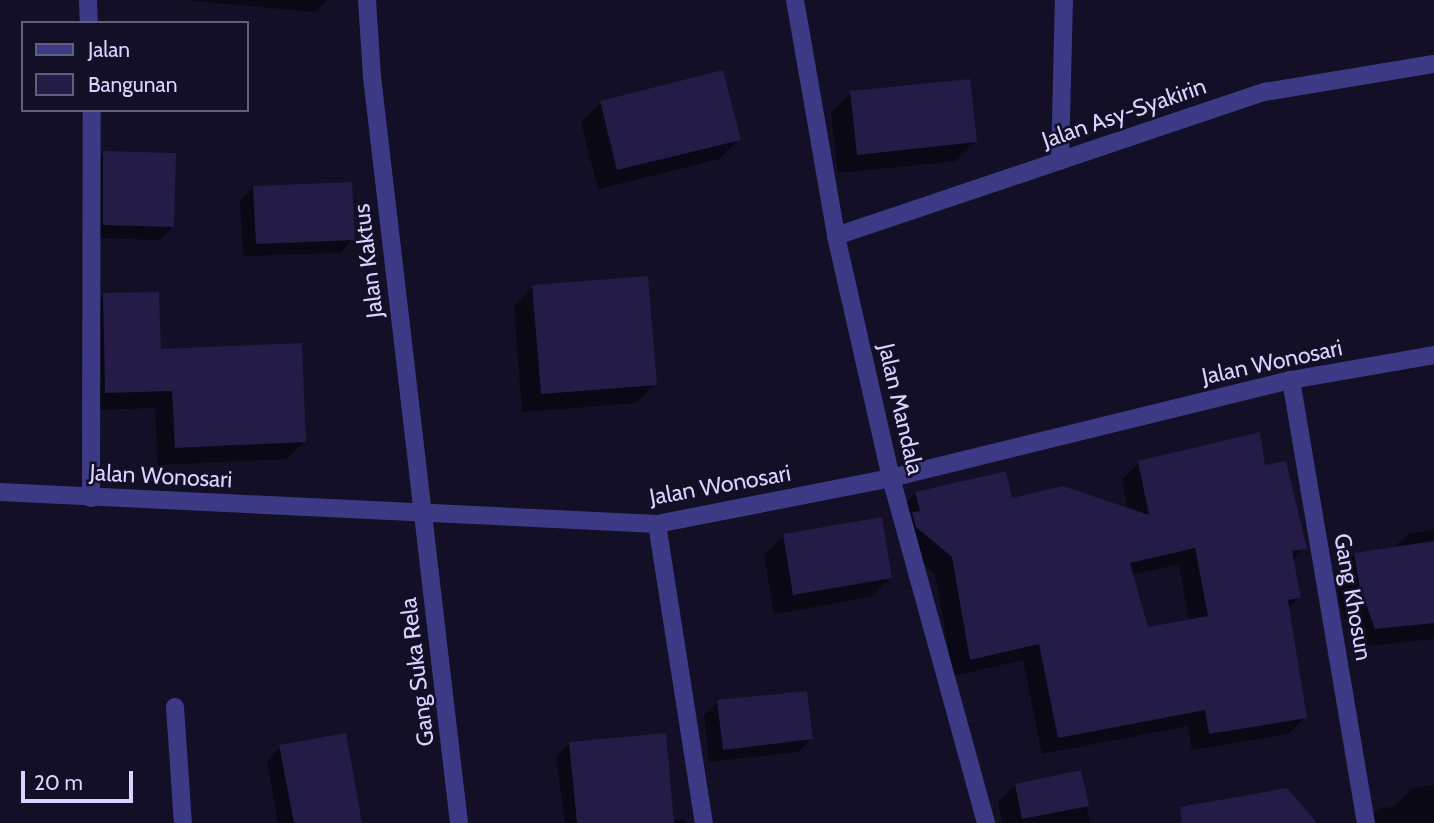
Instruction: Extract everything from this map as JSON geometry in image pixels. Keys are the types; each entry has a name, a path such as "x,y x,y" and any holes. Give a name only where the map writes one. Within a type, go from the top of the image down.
{"street":[{"path":"88,0 89,21"},
{"name":"Jalan Kaktus","path":"367,0 372,77 422,516"},
{"name":"Jalan Mandala","path":"795,0 836,236 891,478 986,823"},
{"path":"1060,161 1064,0"},
{"name":"Jalan Asy-Syakirin","path":"836,236 1264,92 1434,64"},
{"path":"91,498 92,112"},
{"name":"Jalan Wonosari","path":"0,492 422,516 657,524 891,478 1291,380 1434,355"},
{"name":"Gang Khosun","path":"1291,380 1366,823"},
{"name":"Gang Suka Rela","path":"422,516 459,823"},
{"path":"657,524 704,823"},
{"path":"175,707 183,823"}],"building":[{"path":"723,70 741,140 617,170 600,101"},
{"path":"970,79 977,142 857,155 850,91"},
{"path":"103,151 176,153 174,227 103,225"},
{"path":"352,182 355,240 256,244 253,186"},
{"path":"648,276 657,385 541,394 532,285"},
{"path":"159,292 161,349 302,343 306,442 175,448 172,391 105,393 103,293"},
{"path":"1260,432 1265,465 1286,461 1307,549 1292,551 1301,598 1288,600 1307,718 1209,734 1205,710 1058,738 1039,644 970,660 952,557 916,527 912,512 920,511 915,492 1006,471 1012,498 1063,486 1149,515 1138,461","holes":["1195,548 1208,616 1148,627 1130,563"]},
{"path":"882,517 892,578 793,595 783,534"},
{"path":"1434,541 1434,623 1375,629 1360,588 1354,553"},
{"path":"807,691 813,739 723,750 717,700"},
{"path":"346,733 362,823 294,823 279,745"},
{"path":"666,733 674,823 577,823 569,742"},
{"path":"1081,770 1089,806 1022,819 1015,784"},
{"path":"1287,788 1317,823 1182,823 1180,807"}]}
